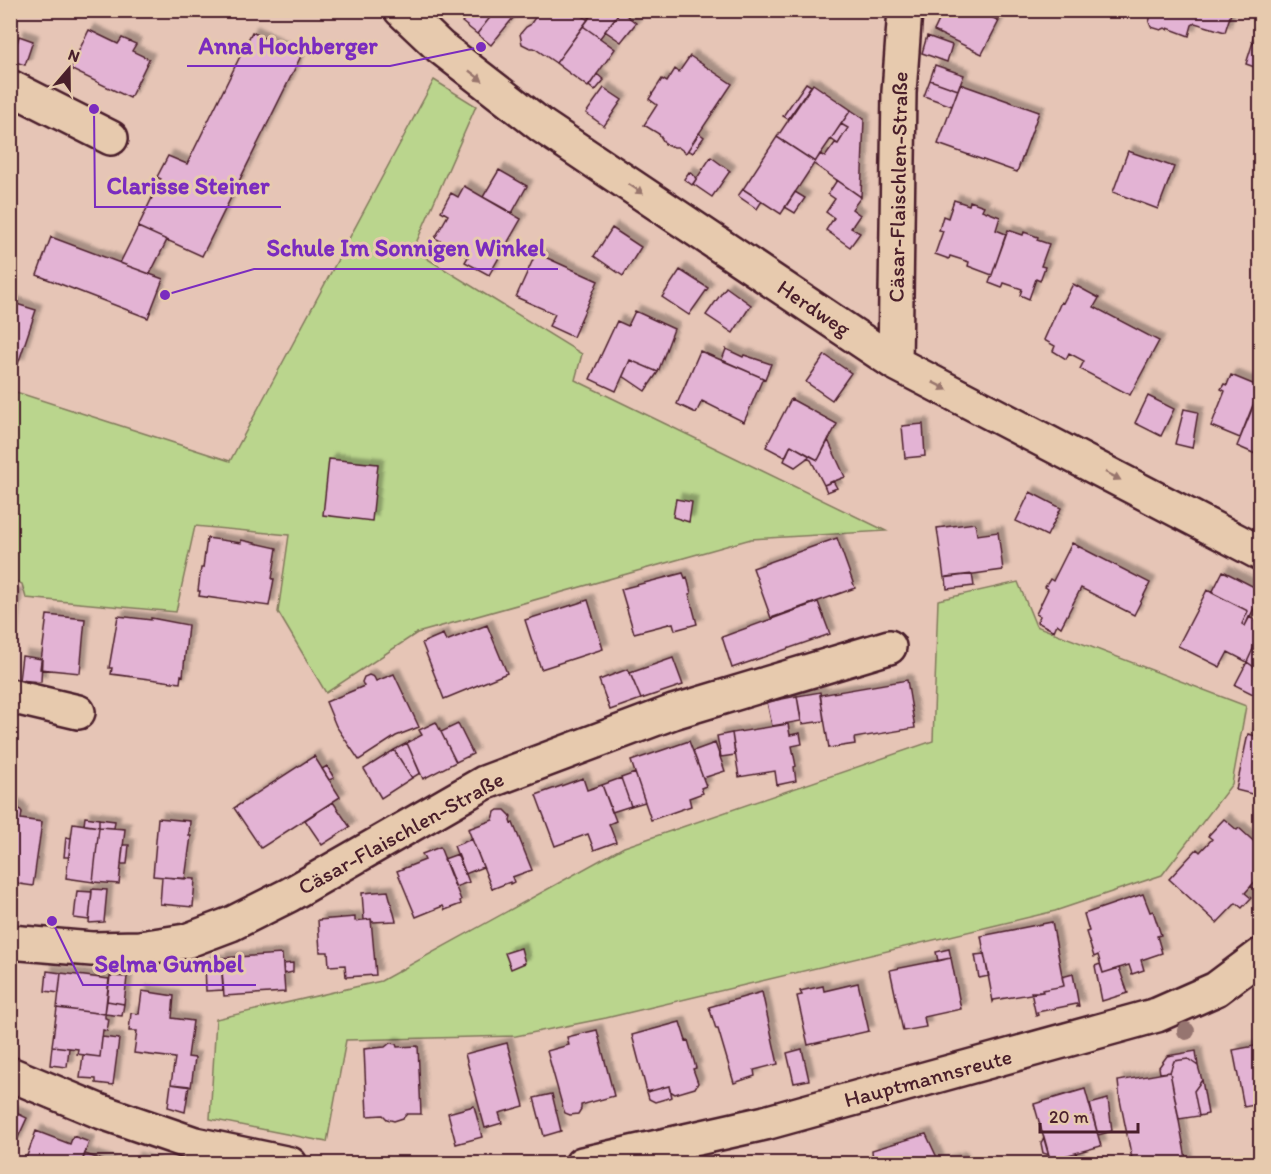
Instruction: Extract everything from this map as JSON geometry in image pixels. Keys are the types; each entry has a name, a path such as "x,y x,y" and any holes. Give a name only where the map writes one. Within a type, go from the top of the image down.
{"street":[{"name":"Herdweg","path":"401,10 440,48 542,126 894,363 1260,553"},
{"name":"Cäsar-Flaischlen-Straße","path":"894,363 898,92 905,10"},
{"path":"10,87 111,138"},
{"name":"Cäsar-Flaischlen-Straße","path":"10,942 92,949 140,948 186,941 231,924 289,895 484,783 673,712 889,648"},
{"path":"10,696 78,712"},
{"name":"Hauptmannsreute","path":"582,1164 765,1123 1157,1015 1216,989 1260,956"},
{"path":"10,1074 99,1111 195,1144 290,1164"}],"green space":[{"path":"434,80 476,106 413,250 582,354 575,380 886,531 751,539 417,633 326,693 278,612 289,535 195,526 176,612 26,598 22,584 11,579 10,390 230,461"},
{"path":"1018,582 1036,626 1246,706 1232,784 1162,875 1055,911 606,1018 516,1036 346,1040 327,1142 210,1119 216,1019 381,981 624,847 933,741 938,600"}],"building":[{"path":"472,10 496,10 477,34 462,22"},
{"path":"496,10 504,10 513,18 491,45 477,34"},
{"path":"540,10 575,10 588,20 556,63 534,48 522,44 520,34 530,25"},
{"path":"575,10 584,10 591,15 588,20"},
{"path":"595,10 621,10 600,38 583,26"},
{"path":"944,10 978,10 999,21 982,54 934,31"},
{"path":"1154,10 1232,10 1225,32 1195,23 1192,25 1189,36 1168,28 1168,30 1165,28 1161,30 1151,27 1149,22"},
{"path":"621,11 636,23 621,42 605,31"},
{"path":"1260,13 1260,44 1252,41"},
{"path":"583,26 615,49 588,87 556,63"},
{"path":"89,30 118,44 122,38 136,44 132,51 149,59 130,98 70,69"},
{"path":"252,32 301,56 202,256 138,227 161,179 157,177 168,156 187,164"},
{"path":"19,36 33,41 25,65 12,61"},
{"path":"927,36 952,45 947,62 922,53"},
{"path":"1253,42 1260,44 1260,69 1246,64"},
{"path":"690,56 732,84 686,153 678,147 665,144 659,134 644,125 657,105 649,99 662,79 667,82 675,69 679,72"},
{"path":"935,65 964,75 958,90 930,80"},
{"path":"597,74 604,80 595,91 589,86"},
{"path":"930,80 958,90 952,106 924,96"},
{"path":"806,83 811,86 788,119 783,116"},
{"path":"813,84 851,110 815,162 777,137"},
{"path":"960,84 1039,112 1017,172 938,144"},
{"path":"604,88 622,100 604,126 586,113"},
{"path":"851,110 864,119 861,197 814,164 820,154 825,157 835,143 838,144 848,128 841,124"},
{"path":"841,124 848,128 838,144 831,139"},
{"path":"699,133 704,137 693,153 688,150"},
{"path":"777,137 815,162 781,214 743,189"},
{"path":"1128,151 1174,167 1158,209 1113,192"},
{"path":"711,157 730,171 712,197 693,184"},
{"path":"499,170 527,186 512,213 483,197"},
{"path":"689,172 697,178 692,185 684,179"},
{"path":"837,180 861,197 852,209 860,215 851,228 860,233 850,247 826,230 834,218 826,212 835,199 828,194"},
{"path":"464,186 521,219 489,275 465,262 468,257 435,238 448,215 441,211 451,193 458,197"},
{"path":"743,189 762,201 757,209 738,196"},
{"path":"795,192 805,198 795,213 785,207"},
{"path":"954,200 969,205 970,201 984,206 982,210 1000,217 996,230 1006,234 992,275 968,266 969,262 935,254 943,231 939,230 943,216 948,218"},
{"path":"138,227 167,240 150,274 120,263"},
{"path":"612,228 641,247 623,276 594,256"},
{"path":"1008,230 1023,235 1024,232 1049,244 1041,266 1045,267 1040,281 1036,279 1029,299 1020,295 1022,289 1004,283 1002,288 989,283"},
{"path":"51,237 163,279 148,318 37,275"},
{"path":"536,253 598,281 573,337 549,326 555,314 516,297"},
{"path":"680,270 708,288 689,315 662,297"},
{"path":"1073,284 1099,298 1094,307 1159,341 1130,395 1080,369 1084,361 1069,353 1066,359 1053,351 1055,346 1044,340 1061,302 1063,303"},
{"path":"726,287 751,305 733,333 706,315"},
{"path":"10,302 36,310 18,364 10,361"},
{"path":"635,311 674,329 658,372 630,360 616,391 590,379 617,321 628,326"},
{"path":"726,349 743,357 744,355 771,364 765,379 722,360"},
{"path":"700,351 763,378 744,422 702,401 696,413 677,404"},
{"path":"825,355 851,373 832,400 806,382"},
{"path":"630,360 658,372 645,391 623,376"},
{"path":"1231,375 1260,387 1240,438 1211,426 1225,391 1221,389 1224,384 1227,385"},
{"path":"1148,396 1174,409 1161,436 1135,423"},
{"path":"1257,397 1260,398 1260,456 1237,446"},
{"path":"791,399 837,424 818,460 791,445 785,457 766,447"},
{"path":"1184,409 1198,412 1192,448 1175,444"},
{"path":"923,424 925,456 905,458 902,426"},
{"path":"828,440 845,477 824,485 811,460 807,458 810,456 818,460"},
{"path":"791,445 810,456 795,467 784,461"},
{"path":"329,459 378,464 372,521 323,515"},
{"path":"833,481 837,488 827,492 824,485"},
{"path":"1030,492 1061,508 1047,536 1016,521"},
{"path":"676,499 692,502 689,522 673,517"},
{"path":"975,523 977,535 998,532 1003,570 944,578 937,528"},
{"path":"207,538 241,543 241,540 277,548 269,606 199,596 201,568 203,568"},
{"path":"837,538 855,588 771,618 753,568"},
{"path":"1072,543 1150,583 1134,615 1081,588 1061,627 1057,624 1054,631 1037,622 1040,616 1036,614 1048,589 1045,587 1050,579 1053,581"},
{"path":"1223,571 1260,590 1260,597 1245,626 1242,624 1248,611 1212,593"},
{"path":"683,573 685,578 687,577 697,624 675,630 673,623 634,633 621,589"},
{"path":"972,574 974,586 947,589 946,577"},
{"path":"1207,590 1248,611 1242,624 1245,626 1249,617 1259,622 1255,630 1260,634 1247,662 1228,652 1220,667 1178,646"},
{"path":"10,594 17,594 10,644"},
{"path":"588,600 603,649 541,669 525,620"},
{"path":"818,602 830,634 732,668 722,637"},
{"path":"47,615 85,619 80,673 40,669"},
{"path":"118,616 151,620 151,618 188,625 183,676 181,675 180,683 111,674 112,668 109,668"},
{"path":"487,625 507,673 444,699 422,643 443,634 446,641"},
{"path":"1260,634 1260,671 1247,662"},
{"path":"22,656 42,659 41,682 19,680"},
{"path":"673,658 683,685 641,699 630,673"},
{"path":"1247,662 1260,671 1260,689 1257,696 1235,685"},
{"path":"628,669 641,699 610,710 599,680"},
{"path":"394,674 419,727 396,736 359,760 336,726 326,702 364,686 362,682 364,677 369,675 376,681"},
{"path":"907,680 915,728 854,738 855,744 829,748 820,695"},
{"path":"820,692 824,721 802,724 797,696"},
{"path":"797,696 801,721 772,726 767,702"},
{"path":"436,722 456,762 423,779 407,743 422,735 419,730"},
{"path":"458,724 473,754 456,762 441,732"},
{"path":"788,724 790,735 800,733 802,744 792,746 796,781 777,785 775,771 739,777 732,733"},
{"path":"732,733 735,755 721,757 717,736"},
{"path":"1248,734 1260,737 1260,796 1236,790"},
{"path":"689,741 706,786 701,788 703,793 689,798 691,806 651,820 631,761"},
{"path":"407,743 420,773 412,778 394,750"},
{"path":"715,743 725,771 703,778 693,751"},
{"path":"394,750 412,778 381,798 364,769"},
{"path":"314,756 340,797 261,848 234,808"},
{"path":"327,766 334,778 329,780 322,769"},
{"path":"635,773 645,802 631,806 621,778"},
{"path":"583,778 587,790 602,785 616,821 609,824 616,842 594,850 588,834 555,846 536,795"},
{"path":"621,778 631,806 612,812 602,785"},
{"path":"333,802 350,827 322,845 305,820"},
{"path":"10,805 17,806 22,812 21,819 42,822 33,886 13,883 13,878 10,878"},
{"path":"498,810 505,810 511,816 511,824 513,823 532,870 512,877 514,882 510,884 510,882 492,889 468,829 493,820"},
{"path":"85,817 99,819 99,827 84,825"},
{"path":"158,818 190,821 189,836 191,836 185,879 153,876"},
{"path":"99,819 115,821 114,828 99,827"},
{"path":"1224,819 1237,830 1239,828 1260,847 1260,876 1245,893 1251,898 1242,908 1236,903 1217,923 1169,879 1197,849 1200,852 1212,839 1208,836"},
{"path":"73,823 99,827 93,882 66,878"},
{"path":"99,827 125,829 119,884 93,882"},
{"path":"66,837 71,838 69,857 64,857"},
{"path":"472,839 483,867 465,874 454,846"},
{"path":"123,845 129,845 127,864 121,864"},
{"path":"440,847 461,904 445,910 443,906 416,917 397,871 425,860 422,854"},
{"path":"458,854 469,882 455,887 444,859"},
{"path":"1260,876 1260,895 1251,886"},
{"path":"162,877 195,879 193,907 160,904"},
{"path":"92,889 107,890 104,922 89,923"},
{"path":"77,891 92,892 89,920 74,918"},
{"path":"388,891 396,921 364,920 362,893"},
{"path":"1143,894 1150,912 1153,911 1161,935 1157,936 1162,953 1141,960 1144,970 1132,974 1129,965 1103,973 1098,955 1094,957 1086,932 1089,931 1084,914"},
{"path":"355,917 355,921 371,919 376,975 346,977 345,965 329,966 328,952 320,952 318,920"},
{"path":"1052,922 1064,986 993,1002 981,936"},
{"path":"521,948 525,963 511,969 505,953"},
{"path":"949,949 951,958 938,961 936,952"},
{"path":"282,954 285,992 224,996 221,958"},
{"path":"984,954 989,976 979,978 975,955"},
{"path":"951,958 961,1009 924,1017 926,1027 903,1031 890,970"},
{"path":"221,960 223,990 206,991 205,961"},
{"path":"293,963 293,972 284,974 283,964"},
{"path":"1100,964 1103,973 1119,968 1128,993 1102,1001 1095,966"},
{"path":"47,971 61,973 59,993 45,991"},
{"path":"61,973 109,979 105,1014 57,1008"},
{"path":"1073,974 1079,1006 1077,1007 1077,1004 1037,1012 1036,1016 1031,992 1043,992 1042,990 1064,986 1062,977"},
{"path":"110,976 127,977 124,1004 107,1001"},
{"path":"858,983 869,1031 808,1045 797,996 802,995 800,991 823,986 824,991"},
{"path":"142,991 174,996 172,1018 193,1021 188,1057 195,1058 191,1087 171,1084 175,1058 134,1053 137,1031 129,1031 131,1013 139,1014"},
{"path":"762,992 778,1064 754,1070 755,1076 734,1083 709,1007"},
{"path":"107,1001 124,1004 122,1016 105,1014"},
{"path":"57,1008 105,1014 105,1018 109,1019 107,1031 103,1030 100,1057 77,1054 78,1049 52,1046"},
{"path":"680,1022 686,1041 688,1040 698,1083 695,1088 675,1094 670,1091 669,1086 647,1092 632,1035"},
{"path":"597,1030 614,1096 581,1105 578,1114 570,1115 565,1113 563,1108 547,1051 569,1045 567,1037"},
{"path":"102,1037 119,1039 113,1085 96,1083 96,1079 80,1078 83,1055 100,1057"},
{"path":"390,1043 396,1044 397,1047 418,1046 421,1114 407,1114 394,1121 383,1115 367,1116 364,1049 385,1047"},
{"path":"507,1043 524,1106 499,1113 502,1123 485,1128 465,1054"},
{"path":"1260,1045 1260,1104 1244,1107 1233,1050"},
{"path":"52,1046 69,1048 67,1067 50,1065"},
{"path":"802,1049 809,1080 794,1083 787,1053"},
{"path":"1196,1051 1198,1066 1188,1059 1174,1061 1170,1072 1160,1073 1159,1067 1167,1056"},
{"path":"1188,1059 1198,1066 1202,1080 1194,1091 1199,1116 1179,1119 1170,1072 1174,1061"},
{"path":"1170,1072 1187,1164 1133,1164 1118,1081"},
{"path":"1202,1080 1208,1114 1199,1116 1194,1091"},
{"path":"171,1084 189,1086 185,1112 168,1107"},
{"path":"669,1086 672,1097 655,1102 649,1099 647,1092"},
{"path":"1085,1089 1101,1146 1050,1160 1034,1104"},
{"path":"552,1094 561,1131 544,1136 534,1098"},
{"path":"1108,1099 1112,1131 1098,1135 1090,1104"},
{"path":"474,1106 482,1137 456,1144 448,1113"},
{"path":"10,1110 27,1118 15,1144 10,1142"},
{"path":"36,1131 70,1144 73,1136 89,1142 81,1164 24,1164"},
{"path":"926,1134 940,1164 873,1164 872,1150"},
{"path":"1044,1137 1049,1155 1043,1153 1041,1143"},
{"path":"1076,1153 1080,1164 1054,1164 1053,1159"},
{"path":"85,1154 111,1163 81,1164"},
{"path":"961,1157 964,1164 940,1164 940,1163"},
{"path":"134,1158 155,1164 132,1164"}],"place":[{"name":"Anna Hochberger","path":"481,47"},
{"name":"Clarisse Steiner","path":"94,109"},
{"name":"Schule Im Sonnigen Winkel","path":"165,295"},
{"name":"Selma Gumbel","path":"52,921"}]}
